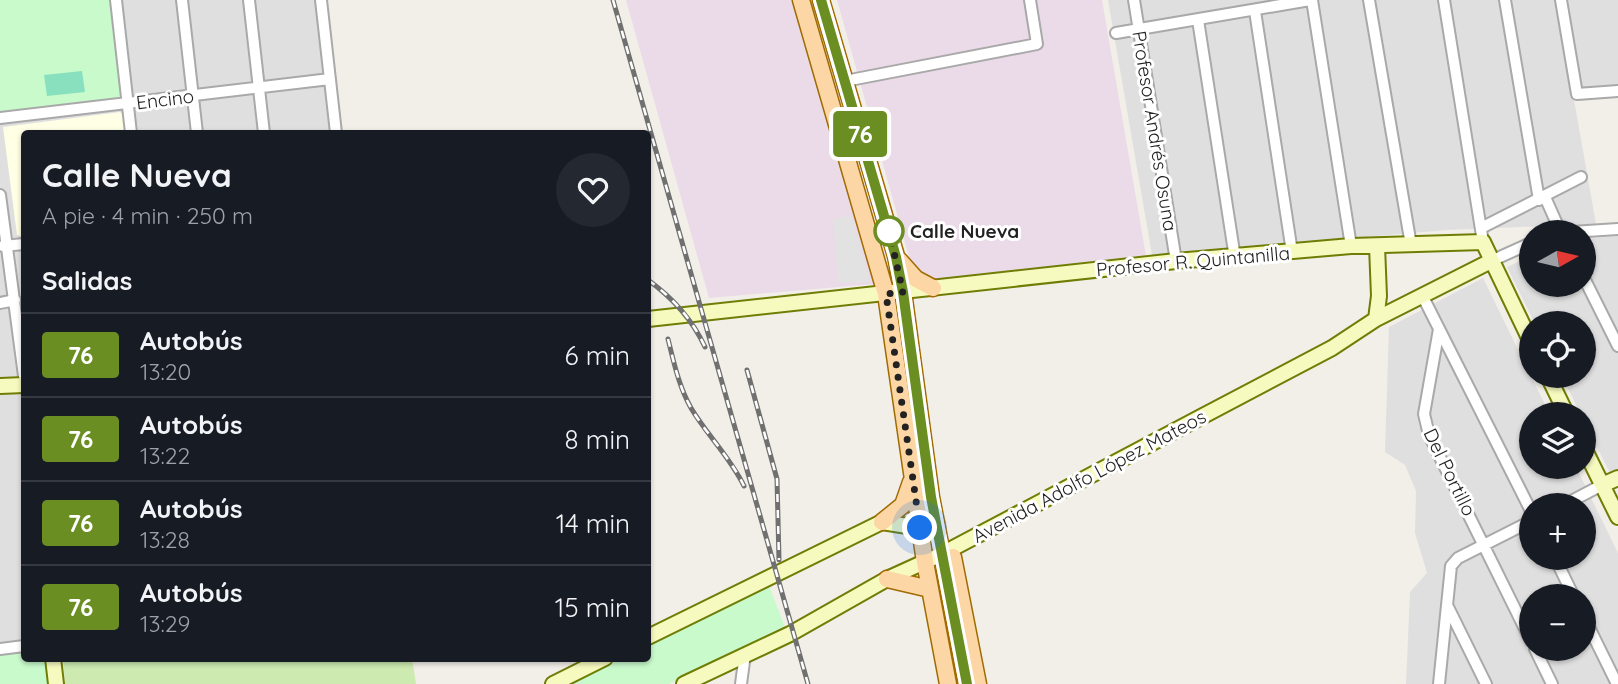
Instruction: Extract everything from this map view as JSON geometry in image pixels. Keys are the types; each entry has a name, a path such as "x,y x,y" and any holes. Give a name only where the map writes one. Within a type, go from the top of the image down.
{"main road":[{"path":"802,0 886,294 925,562 948,684"},
{"path":"821,0 896,257 920,427 947,547 967,684"},
{"path":"896,257 908,273 933,288"},
{"path":"882,522 903,505 912,480"},
{"path":"920,528 947,547 955,565 978,684"},
{"path":"887,579 930,589"}],"street":[{"path":"116,0 131,130"},
{"path":"182,0 197,130"},
{"path":"248,0 264,130"},
{"path":"321,0 336,130"},
{"path":"845,81 1037,44 1030,0"},
{"name":"Profesor Andrés Osuna","path":"1134,0 1177,261"},
{"path":"1116,33 1311,0 1351,246"},
{"path":"1369,0 1412,245"},
{"path":"1444,0 1482,235 1491,261 1519,318"},
{"path":"1505,0 1542,198 1553,220"},
{"path":"1561,0 1577,94 1618,91"},
{"path":"1255,10 1292,252"},
{"path":"1199,20 1235,258"},
{"name":"Encino","path":"0,118 330,79"},
{"name":"Profesor R. Quintanilla","path":"886,294 1177,261 1351,246 1412,245 1482,235 1581,177"},
{"path":"0,195 4,246 15,300 21,351"},
{"path":"1596,230 1618,229"},
{"path":"1376,319 1379,296 1377,246"},
{"path":"1491,261 1519,248"},
{"name":"Avenida Adolfo López Mateos","path":"684,684 790,634 887,579 925,562 947,547 1307,361 1376,319 1491,261"},
{"path":"651,319 886,294"},
{"path":"1422,295 1522,493"},
{"path":"1594,298 1618,346"},
{"path":"0,303 15,300"},
{"name":"Del Portillo","path":"1439,329 1427,392 1425,421 1429,435 1519,616"},
{"path":"0,386 21,385"},
{"path":"1596,473 1618,517"},
{"path":"1587,493 1618,478"},
{"path":"651,636 882,522 920,528"},
{"path":"1439,684 1451,566 1458,558 1519,527"},
{"path":"1447,604 1486,684"},
{"path":"1596,641 1617,684"},
{"path":"0,649 21,646"},
{"path":"741,684 745,654"},
{"path":"1541,661 1552,684"},
{"path":"53,662 56,684"},
{"path":"553,684 597,662"}],"shaded area":[{"path":"0,0 323,0 339,130 21,130 21,661 0,684"},
{"path":"626,0 792,0 875,284 709,298"},
{"path":"837,0 1102,0 1146,256 933,280 920,276 909,257"},
{"path":"1108,0 1618,0 1618,97 1574,100 1595,220 1519,220 1519,227 1447,230 1152,255"},
{"path":"120,112 124,115 126,130 21,130 21,236 17,235 3,127"},
{"path":"851,215 870,282 838,283 833,219"},
{"path":"1618,236 1618,489 1596,445 1596,402 1575,402 1568,388 1596,388 1596,311 1529,311 1522,298 1596,298 1596,238"},
{"path":"1519,262 1519,291 1507,267"},
{"path":"1483,278 1519,352 1519,388 1537,388 1544,402 1519,402 1519,479 1582,479 1589,493 1519,493 1519,570 1596,570 1596,508 1618,553 1618,684 1406,684 1410,592 1427,573 1415,533 1416,491 1405,465 1385,452 1389,327"}],"green space":[{"path":"0,0 114,0 123,99 0,113"},
{"path":"82,71 85,92 47,96 44,75"},
{"path":"768,583 785,627 669,684 567,684 611,662 651,662 651,642"},
{"path":"21,652 21,662 50,662 53,684 0,684 0,655"},
{"path":"63,662 413,662 416,684 65,684"}],"railway":[{"path":"613,0 650,130"},
{"path":"651,133 808,684"},
{"path":"651,282 681,310 705,347"},
{"path":"668,339 677,375 687,400 744,486"},
{"path":"747,370 777,479 779,560"}],"bus line":[{"name":"76","path":"821,0 896,257 931,497 967,684"}],"place":[{"name":"Calle Nueva","path":"889,231"}],"route":[{"path":"889,231 903,292 886,294 920,528"}]}
